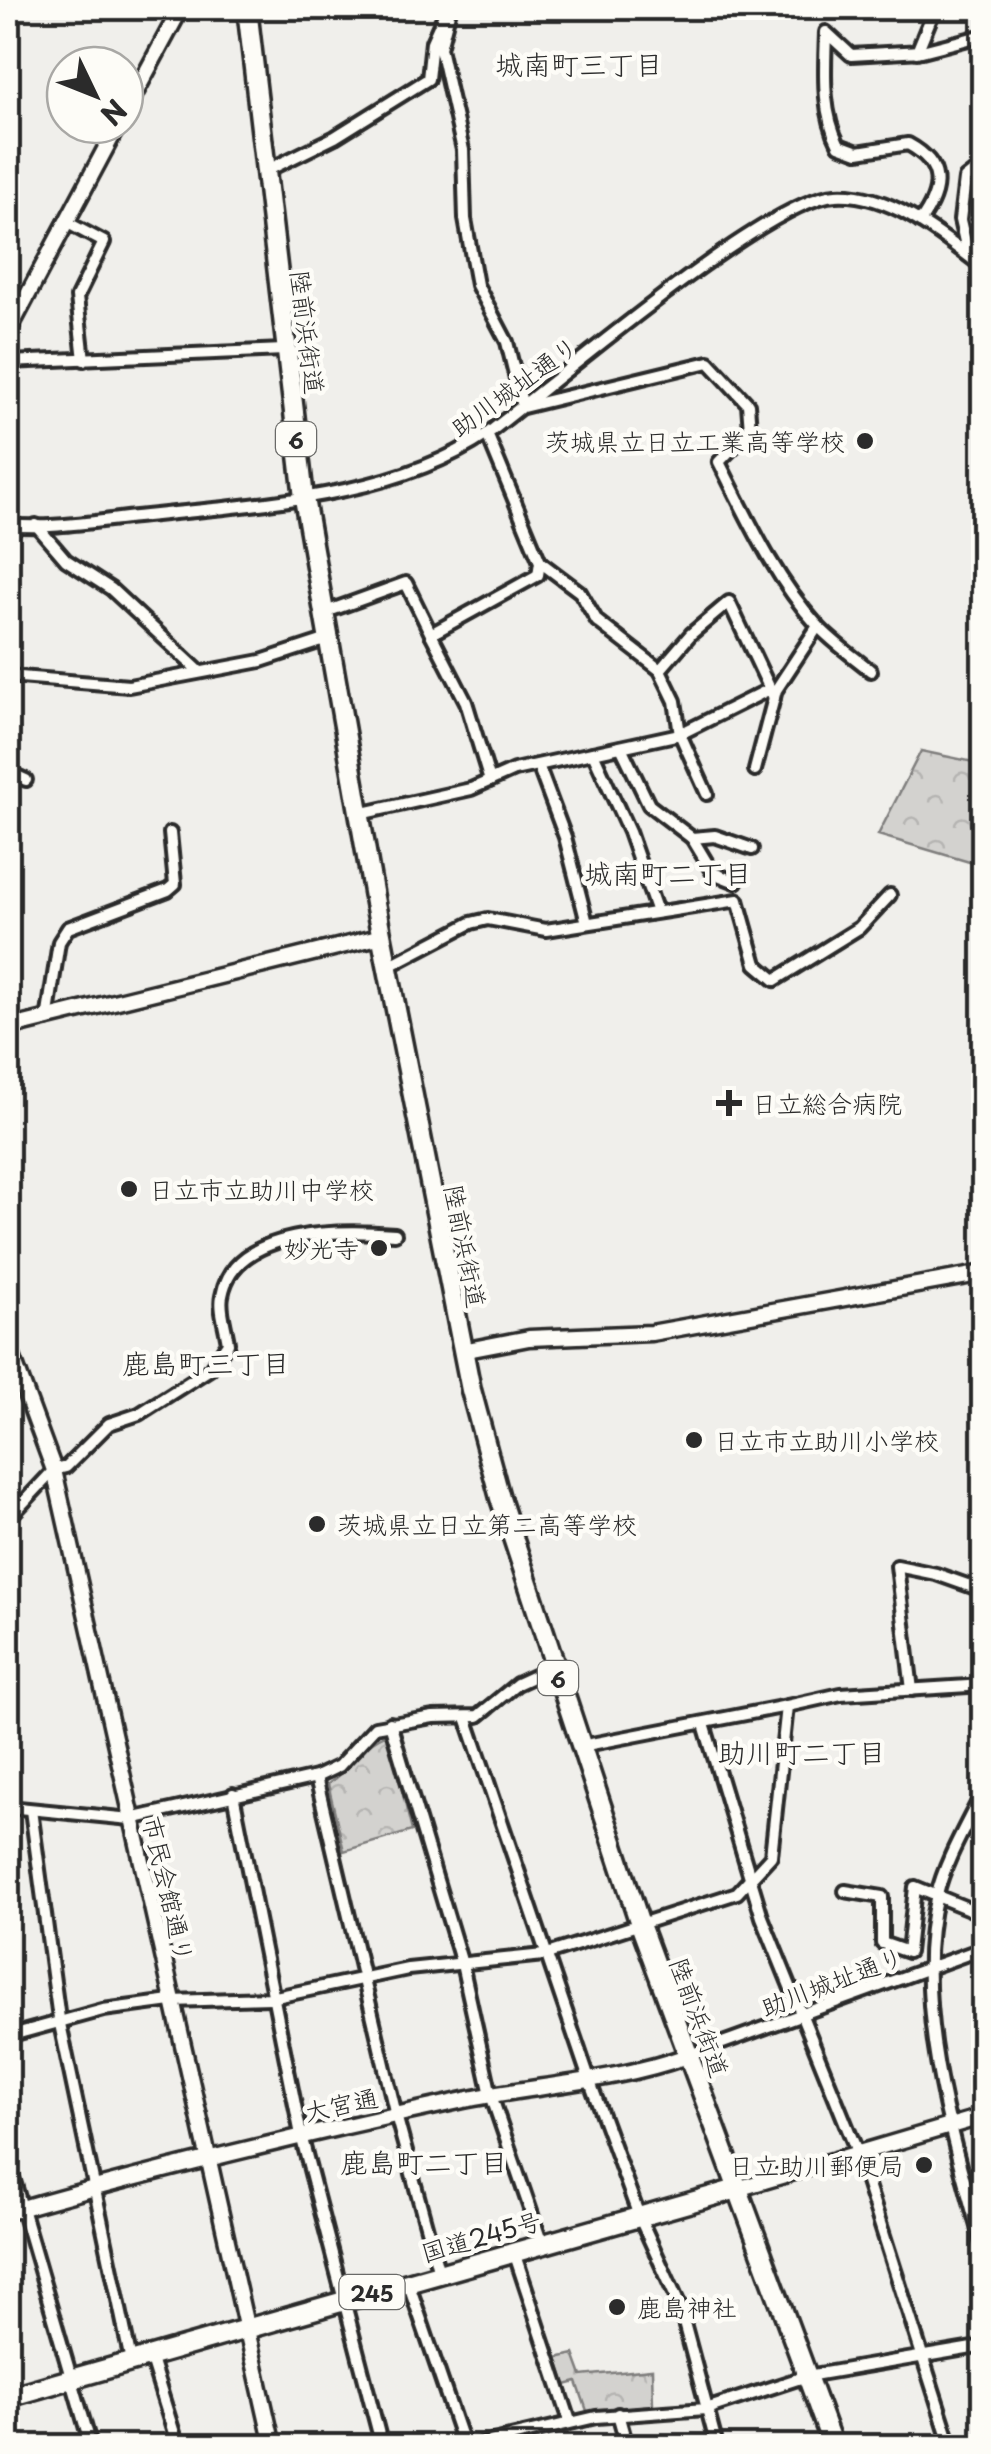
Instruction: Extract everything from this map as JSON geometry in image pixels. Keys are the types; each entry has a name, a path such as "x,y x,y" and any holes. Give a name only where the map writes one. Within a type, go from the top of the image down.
{"highway":[{"name":"陸前浜街道","path":"247,8 263,172 304,498 359,814 462,1351 487,1453 641,1927 832,2446"},
{"name":"国道245号","path":"8,2397 737,2188"}],"street":[{"path":"145,75 181,8"},
{"path":"263,172 335,137 428,79 432,42 450,8"},
{"path":"450,8 440,48 462,150 465,220 478,285 507,342 523,407 708,362 748,404 750,430 719,462 772,566 818,626 871,672"},
{"path":"916,52 935,8"},
{"path":"920,222 938,189 938,173 930,159 908,144 858,152 839,145 831,130 824,83 826,32 851,54 916,52 984,35"},
{"path":"8,332 107,145"},
{"path":"968,256 960,220 965,179 984,164"},
{"name":"助川城址通り","path":"8,525 304,498 416,470 487,434 735,245 815,198 852,196 920,222 984,268"},
{"path":"66,222 104,242 77,297 84,360"},
{"path":"8,362 284,350"},
{"path":"487,434 540,562 580,592 597,620 660,670 675,700 680,734 708,794"},
{"path":"36,525 66,560 111,589 200,672"},
{"path":"431,634 523,586 538,575 540,562"},
{"path":"323,613 406,582 466,702 490,781"},
{"path":"660,670 691,634 729,602 772,693"},
{"path":"755,770 772,693 818,626"},
{"path":"8,676 129,686 261,661 328,639"},
{"path":"359,814 471,789 538,765 680,734 772,693"},
{"path":"621,746 648,805 692,838 713,873 736,882"},
{"path":"593,753 657,912"},
{"path":"538,765 565,837 588,923"},
{"path":"8,772 26,780"},
{"path":"46,1020 59,942 68,928 175,884 170,833"},
{"path":"692,838 716,836 752,849"},
{"path":"388,967 471,923 488,919 546,930 738,900 756,964 775,980 859,928 890,895"},
{"path":"8,1028 382,936"},
{"path":"8,1519 54,1470 66,1466 109,1424 138,1414 210,1368 228,1342 221,1298 242,1263 272,1242 320,1232 395,1234"},
{"path":"462,1351 549,1336 651,1333 984,1273"},
{"name":"市民会館通り","path":"8,1345 54,1470 274,2446"},
{"path":"912,1690 898,1566 936,1574 984,1592"},
{"path":"8,1807 130,1819 316,1777 339,1766 376,1727 434,1717 467,1720 490,1710 531,1675 554,1667"},
{"path":"580,1746 841,1694 984,1686"},
{"path":"8,2036 58,2019 172,2001 271,1998 363,1978 544,1955 641,1927 737,1893 771,1856 787,1706"},
{"path":"467,1720 590,2082 639,2216 679,2304 717,2446"},
{"path":"390,1723 462,1964 491,2095 542,2244"},
{"path":"704,1724 750,1882 858,2154 951,2446"},
{"path":"316,1777 396,2115 439,2273"},
{"name":"助川城址通り","path":"687,2056 927,1967 937,1893 984,1789"},
{"path":"233,1794 301,2135 341,2302 382,2446"},
{"path":"30,1810 58,2019 132,2361"},
{"path":"845,1891 882,1897 882,1943 908,1952 915,1887 984,1914"},
{"path":"984,1948 927,1967 948,2126 984,2251"},
{"name":"大宮通","path":"13,2210 206,2156 491,2095 590,2082 687,2056"},
{"path":"737,2188 984,2116"},
{"path":"8,2160 13,2210 73,2378 90,2446"},
{"path":"514,2252 570,2421"},
{"path":"408,2282 468,2446 570,2421 706,2409 807,2376 984,2346"},
{"path":"150,2356 178,2446"},
{"path":"618,2414 627,2446"},
{"path":"528,2432 530,2446"}],"green space":[{"path":"921,751 983,764 983,866 878,835"},
{"path":"388,1734 412,1831 344,1851 328,1784 371,1743"},
{"path":"574,2354 582,2376 652,2369 653,2405 587,2411 577,2382 566,2385 557,2358"}],"place":[{"name":"茨城県立日立工業高等学校","path":"865,441"},
{"name":"日立総合病院","path":"729,1103"},
{"name":"日立市立助川中学校","path":"129,1189"},
{"name":"妙光寺","path":"379,1248"},
{"name":"日立市立助川小学校","path":"694,1440"},
{"name":"茨城県立日立第二高等学校","path":"317,1524"},
{"name":"日立助川郵便局","path":"924,2165"},
{"name":"鹿島神社","path":"617,2307"}],"district":[{"name":"城南町三丁目","path":"579,63"},
{"name":"城南町二丁目","path":"668,872"},
{"name":"鹿島町三丁目","path":"206,1362"},
{"name":"助川町二丁目","path":"802,1751"},
{"name":"鹿島町二丁目","path":"424,2161"}]}
